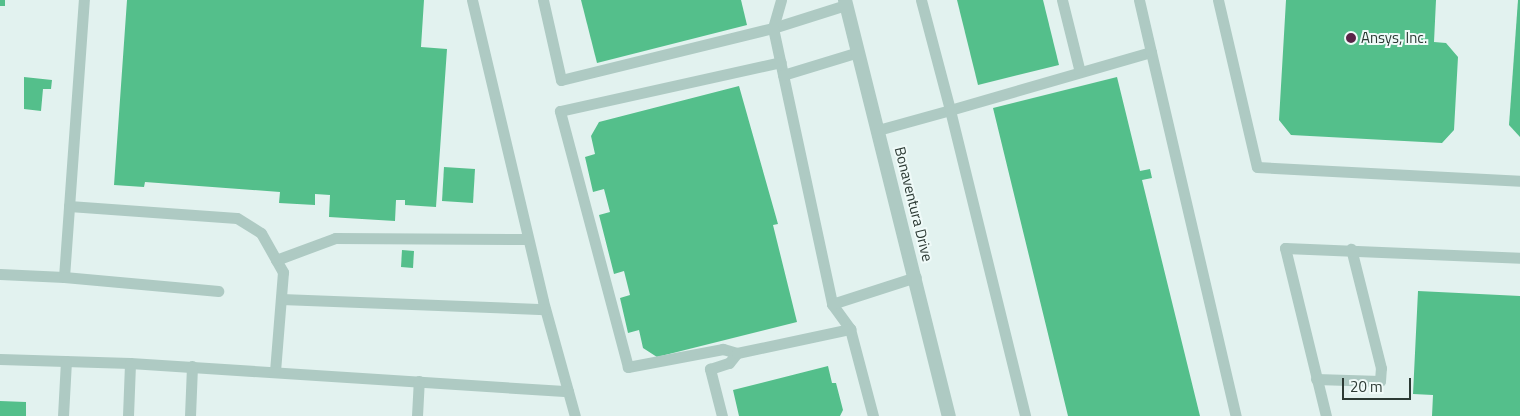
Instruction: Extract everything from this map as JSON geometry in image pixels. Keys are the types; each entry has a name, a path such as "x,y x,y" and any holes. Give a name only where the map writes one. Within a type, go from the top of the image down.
{"street":[{"name":"Bonaventura Drive","path":"845,2 916,276 949,416"}],"lane":[{"path":"64,278 84,0"},
{"path":"472,0 545,309 575,416"},
{"path":"543,0 561,80 774,28 845,2"},
{"path":"781,0 774,28 832,304 850,329 873,416"},
{"path":"921,0 1025,416"},
{"path":"1062,0 1080,72"},
{"path":"1139,0 1236,416"},
{"path":"1218,0 1257,167 1520,182"},
{"path":"784,75 858,52"},
{"path":"878,130 1151,52"},
{"path":"781,62 560,111 628,367 722,349 737,352 850,329"},
{"path":"69,206 237,218 261,233 283,272 275,372"},
{"path":"276,260 335,238 528,239"},
{"path":"1326,416 1285,248 1351,249 1520,258"},
{"path":"1316,379 1380,381 1381,368 1351,249"},
{"path":"0,274 218,291"},
{"path":"832,304 916,276"},
{"path":"281,299 545,309"},
{"path":"722,416 710,369 729,363 737,352"},
{"path":"0,359 192,366 568,390"},
{"path":"62,416 66,361"},
{"path":"128,416 130,363"},
{"path":"190,416 192,366"},
{"path":"417,416 420,381"}],"building":[{"path":"0,0 5,0 5,6 0,6"},
{"path":"127,0 424,0 421,47 447,49 436,207 405,205 405,200 396,200 395,221 329,217 330,195 315,194 315,205 279,203 280,192 145,182 144,187 114,185"},
{"path":"581,0 741,0 747,25 597,63"},
{"path":"957,0 1043,0 1059,65 978,85"},
{"path":"1286,0 1436,0 1434,42 1446,43 1458,57 1454,130 1442,143 1291,135 1279,120"},
{"path":"1518,0 1520,0 1520,137 1509,125"},
{"path":"24,77 52,80 51,89 43,89 41,111 24,109"},
{"path":"1117,77 1140,171 1150,169 1152,178 1142,180 1200,416 1068,416 993,108"},
{"path":"739,86 778,224 773,225 797,322 657,357 643,348 639,330 628,333 620,298 630,295 624,271 614,274 599,215 610,212 604,189 593,192 585,157 595,154 591,136 599,122"},
{"path":"444,167 475,169 473,203 442,201"},
{"path":"402,250 414,251 413,268 401,267"},
{"path":"1418,291 1520,296 1520,416 1432,416 1433,395 1413,394"},
{"path":"828,366 832,383 836,383 843,410 840,416 739,416 733,390"},
{"path":"0,401 26,402 26,416 0,416"}],"place":[{"name":"Ansys, Inc.","path":"1351,38"}]}
